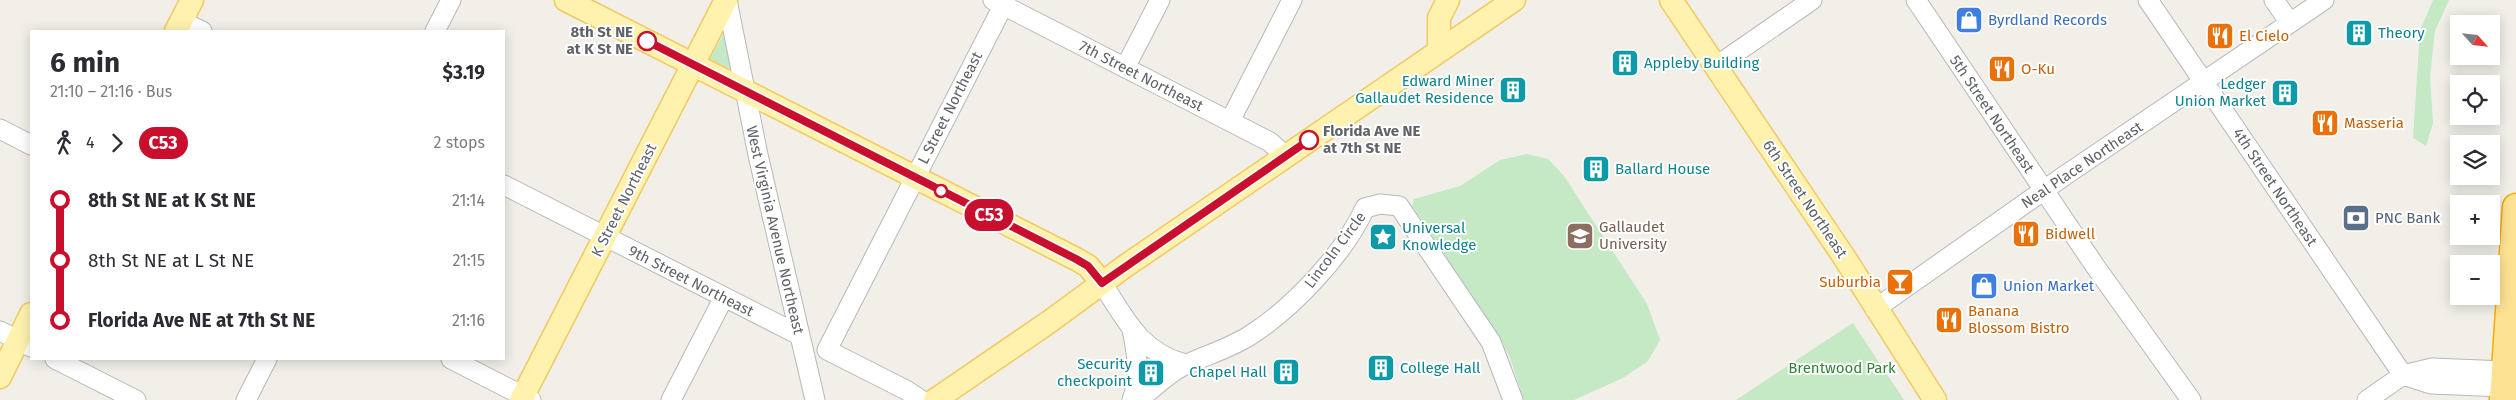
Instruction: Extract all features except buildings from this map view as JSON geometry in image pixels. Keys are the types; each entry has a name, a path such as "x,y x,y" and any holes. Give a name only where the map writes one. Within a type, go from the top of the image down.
{"highway":[{"path":"2504,386 2516,207"}],"main road":[{"path":"179,26 192,0"},
{"path":"566,0 1076,259 1088,266 1102,283"},
{"name":"K Street Northeast","path":"525,399 692,64 726,0"},
{"path":"1439,51 1439,18 1448,0"},
{"path":"936,400 1285,156 1514,0"},
{"name":"6th Street Northeast","path":"1671,0 1715,67 1732,89 1935,400"},
{"path":"0,377 30,316"}],"street":[{"path":"436,30 451,0"},
{"name":"West Virginia Avenue Northeast","path":"726,0 799,336 813,391"},
{"path":"1125,68 1160,0"},
{"path":"1230,121 1292,0"},
{"path":"1715,67 1812,0"},
{"name":"5th Street Northeast","path":"1916,0 2044,191 2191,400"},
{"name":"4th Street Northeast","path":"2148,0 2402,375"},
{"path":"2274,0 2290,23"},
{"name":"Neal Place Northeast","path":"1875,309 2324,0"},
{"name":"7th Street Northeast","path":"1001,2 1270,142 1285,156"},
{"name":"L Street Northeast","path":"921,400 906,390 828,350 1001,2"},
{"path":"179,26 197,30"},
{"path":"0,129 30,144"},
{"name":"9th Street Northeast","path":"505,186 799,336"},
{"name":"Lincoln Circle","path":"1138,400 1185,364 1203,358 1248,336 1284,309 1314,282 1334,256 1365,208 1380,204 1399,206 1491,342 1513,400"},
{"path":"1102,283 1132,328 1150,350 1170,360 1185,364"},
{"path":"671,400 724,297"},
{"path":"1132,328 1139,362 1137,385 1132,400"},
{"path":"57,360 136,400"},
{"path":"246,400 266,360"},
{"path":"453,360 525,399"},
{"path":"2367,400 2402,375 2432,368 2504,386"},
{"path":"802,400 813,391"}],"green space":[{"path":"2433,0 2449,0 2435,31 2430,76 2433,123 2426,146 2413,138 2420,31"},
{"path":"723,35 725,36 732,67 729,69 710,59"},
{"path":"1527,154 1548,159 1564,176 1647,304 1660,340 1648,361 1623,378 1574,400 1524,400 1510,358 1500,338 1412,206 1414,199 1460,186 1500,160"},
{"name":"Brentwood Park","path":"1853,323 1904,400 1736,400"}],"bus line":[{"name":"C53","path":"647,41 1076,259 1088,266 1102,283 1309,140"}],"place":[{"name":"Byrdland Records","path":"1969,20"},
{"name":"Theory","path":"2359,33"},
{"name":"El Cielo","path":"2220,36"},
{"name":"8th St NE at K St NE","path":"647,41"},
{"name":"Appleby Building","path":"1625,63"},
{"name":"O-Ku","path":"2002,69"},
{"name":"Edward Miner Gallaudet Residence","path":"1513,90"},
{"name":"Ledger Union Market","path":"2285,93"},
{"name":"Masseria","path":"2325,123"},
{"name":"Florida Ave NE at 7th St NE","path":"1309,140"},
{"name":"Ballard House","path":"1596,169"},
{"name":"PNC Bank","path":"2356,218"},
{"name":"Bidwell","path":"2026,234"},
{"name":"Gallaudet University","path":"1580,236"},
{"name":"Universal Knowledge","path":"1383,237"},
{"name":"Suburbia","path":"1900,282"},
{"name":"Union Market","path":"1984,286"},
{"name":"Banana Blossom Bistro","path":"1949,320"},
{"name":"College Hall","path":"1381,368"},
{"name":"Chapel Hall","path":"1286,372"},
{"name":"Security checkpoint","path":"1151,373"}]}
